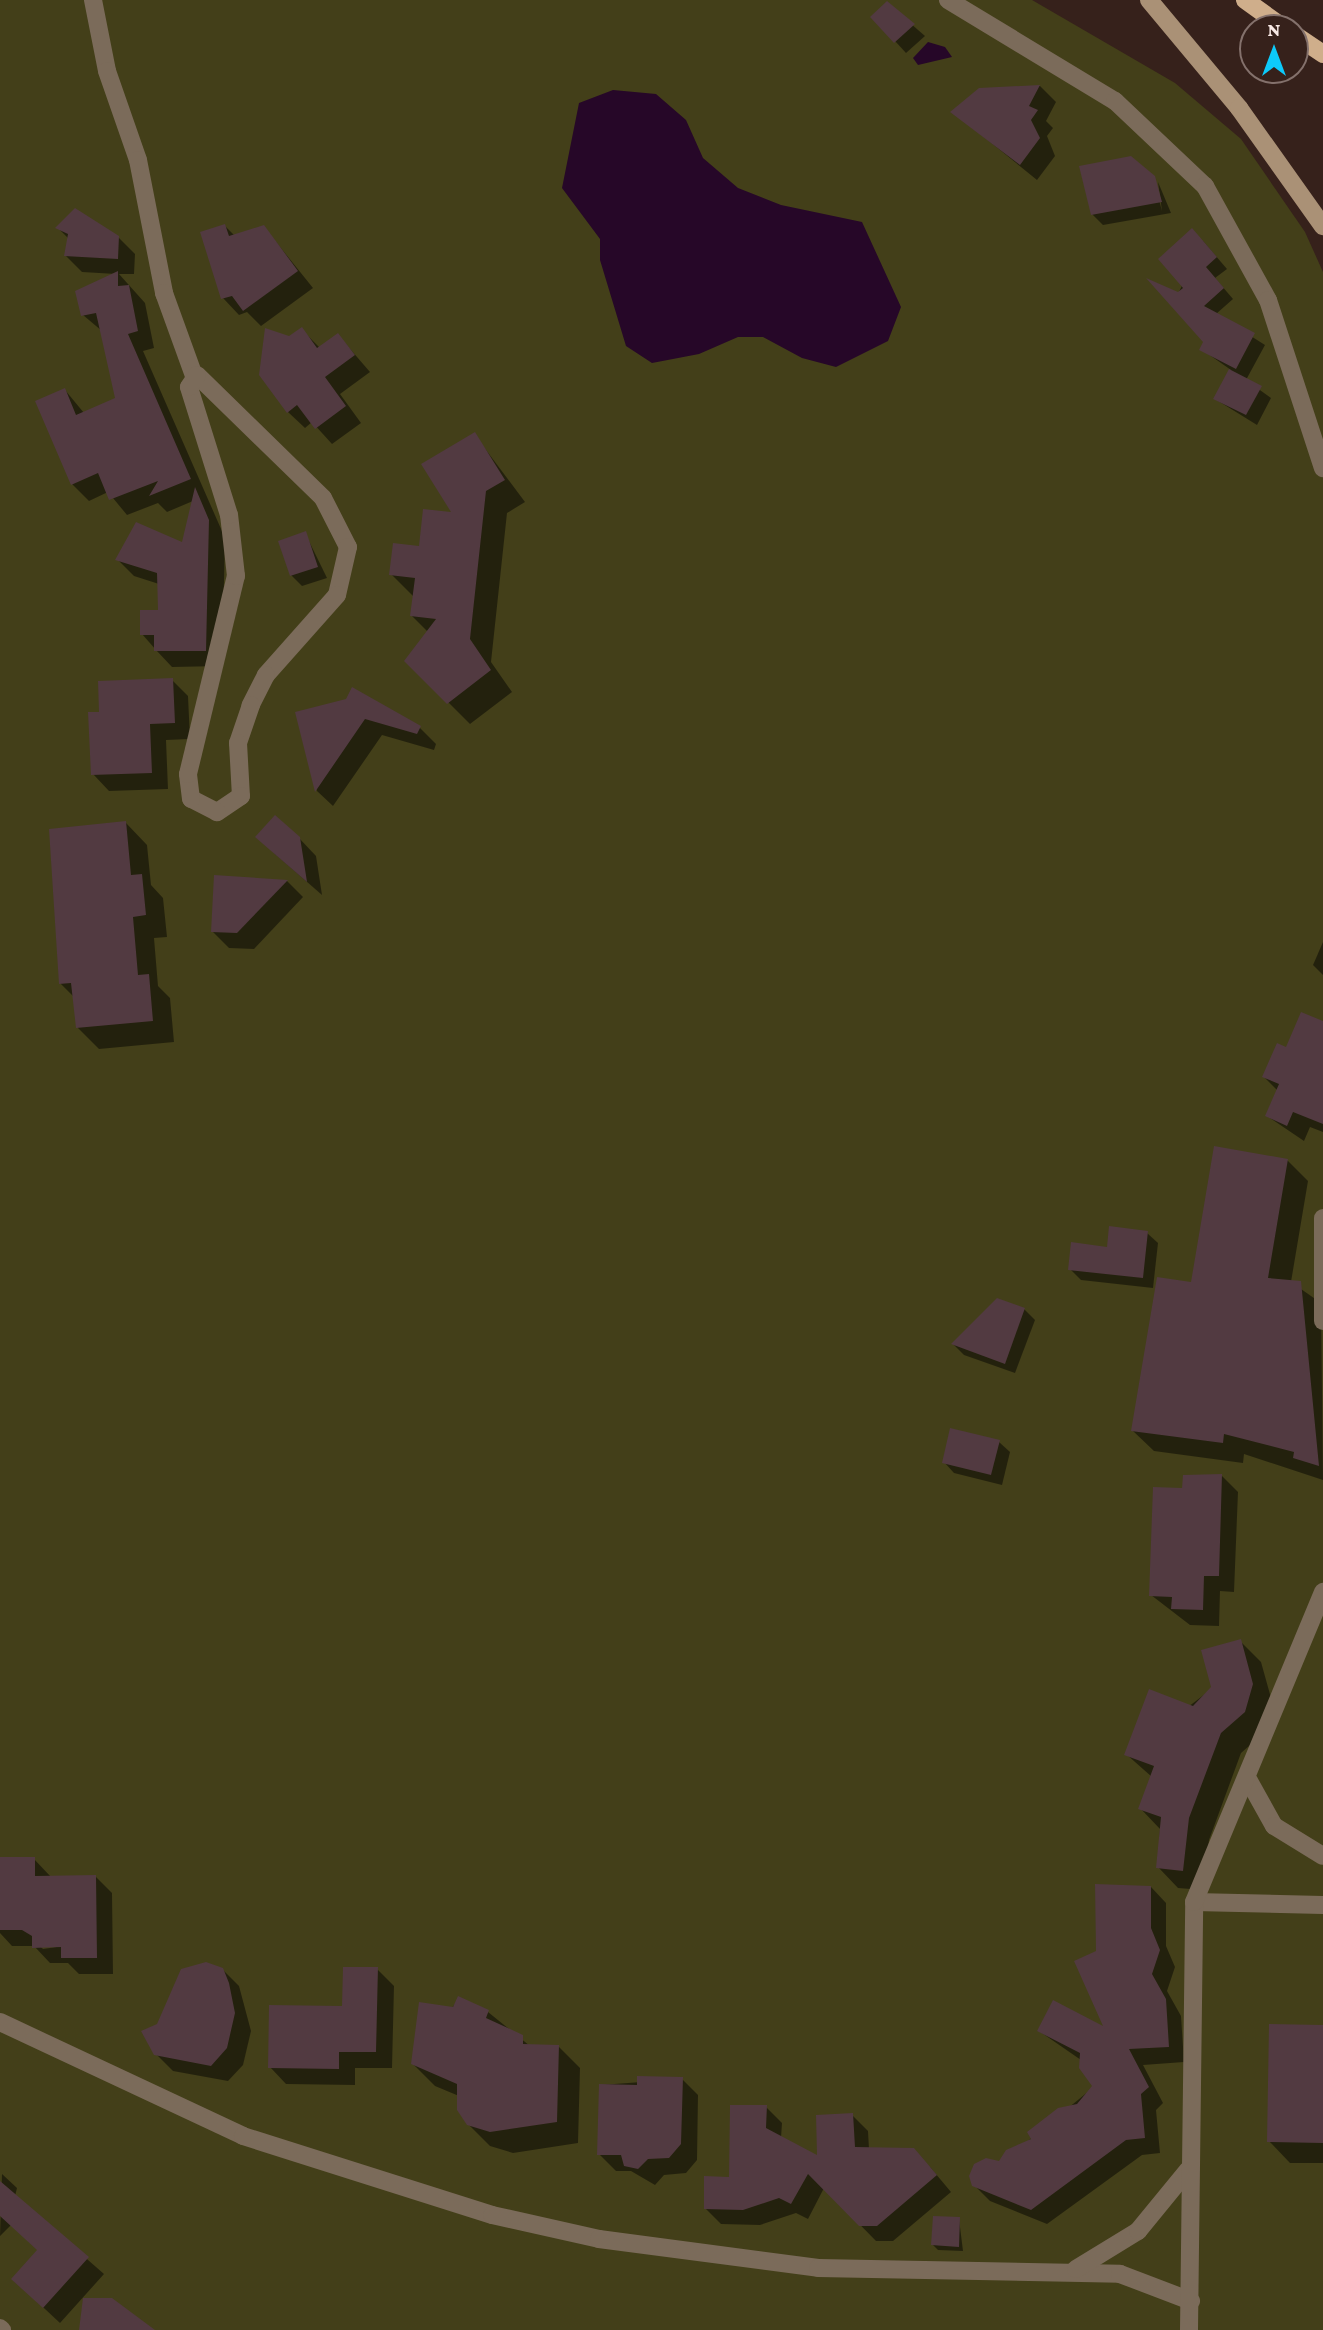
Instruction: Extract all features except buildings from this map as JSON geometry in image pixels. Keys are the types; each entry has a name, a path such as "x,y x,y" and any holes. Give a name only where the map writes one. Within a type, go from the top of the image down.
{"main road":[{"path":"1149,0 1239,108 1323,226"},
{"path":"1245,0 1264,14"}],"street":[{"path":"93,0 107,71 138,160 164,293 194,376 189,387 229,515 236,576 187,784 195,805 223,812 241,796 238,744 251,705 266,675 337,595 348,547 323,498 266,448 204,376 194,376"},
{"path":"948,0 1115,101 1205,186 1268,300 1323,468"},
{"path":"1323,1218 1323,1321"},
{"path":"1189,2330 1191,2301 1188,2170 1194,1902 1249,1781 1323,1592"},
{"path":"1249,1781 1274,1826 1323,1856"},
{"path":"1194,1902 1323,1905"},
{"path":"0,2022 243,2136 492,2215 599,2239 818,2268 1120,2274 1191,2301"},
{"path":"1069,2272 1138,2231 1188,2170"}],"shaded area":[{"path":"0,0 1032,0 1175,83 1241,139 1305,232 1323,272 1323,2330 0,2330"},
{"path":"928,42 945,47 952,57 918,65 913,58"},
{"path":"613,90 656,94 686,120 703,158 738,188 781,205 862,222 901,307 888,341 836,367 802,358 763,337 738,337 699,354 652,363 626,346 600,260 600,239 562,188 579,103"}]}
